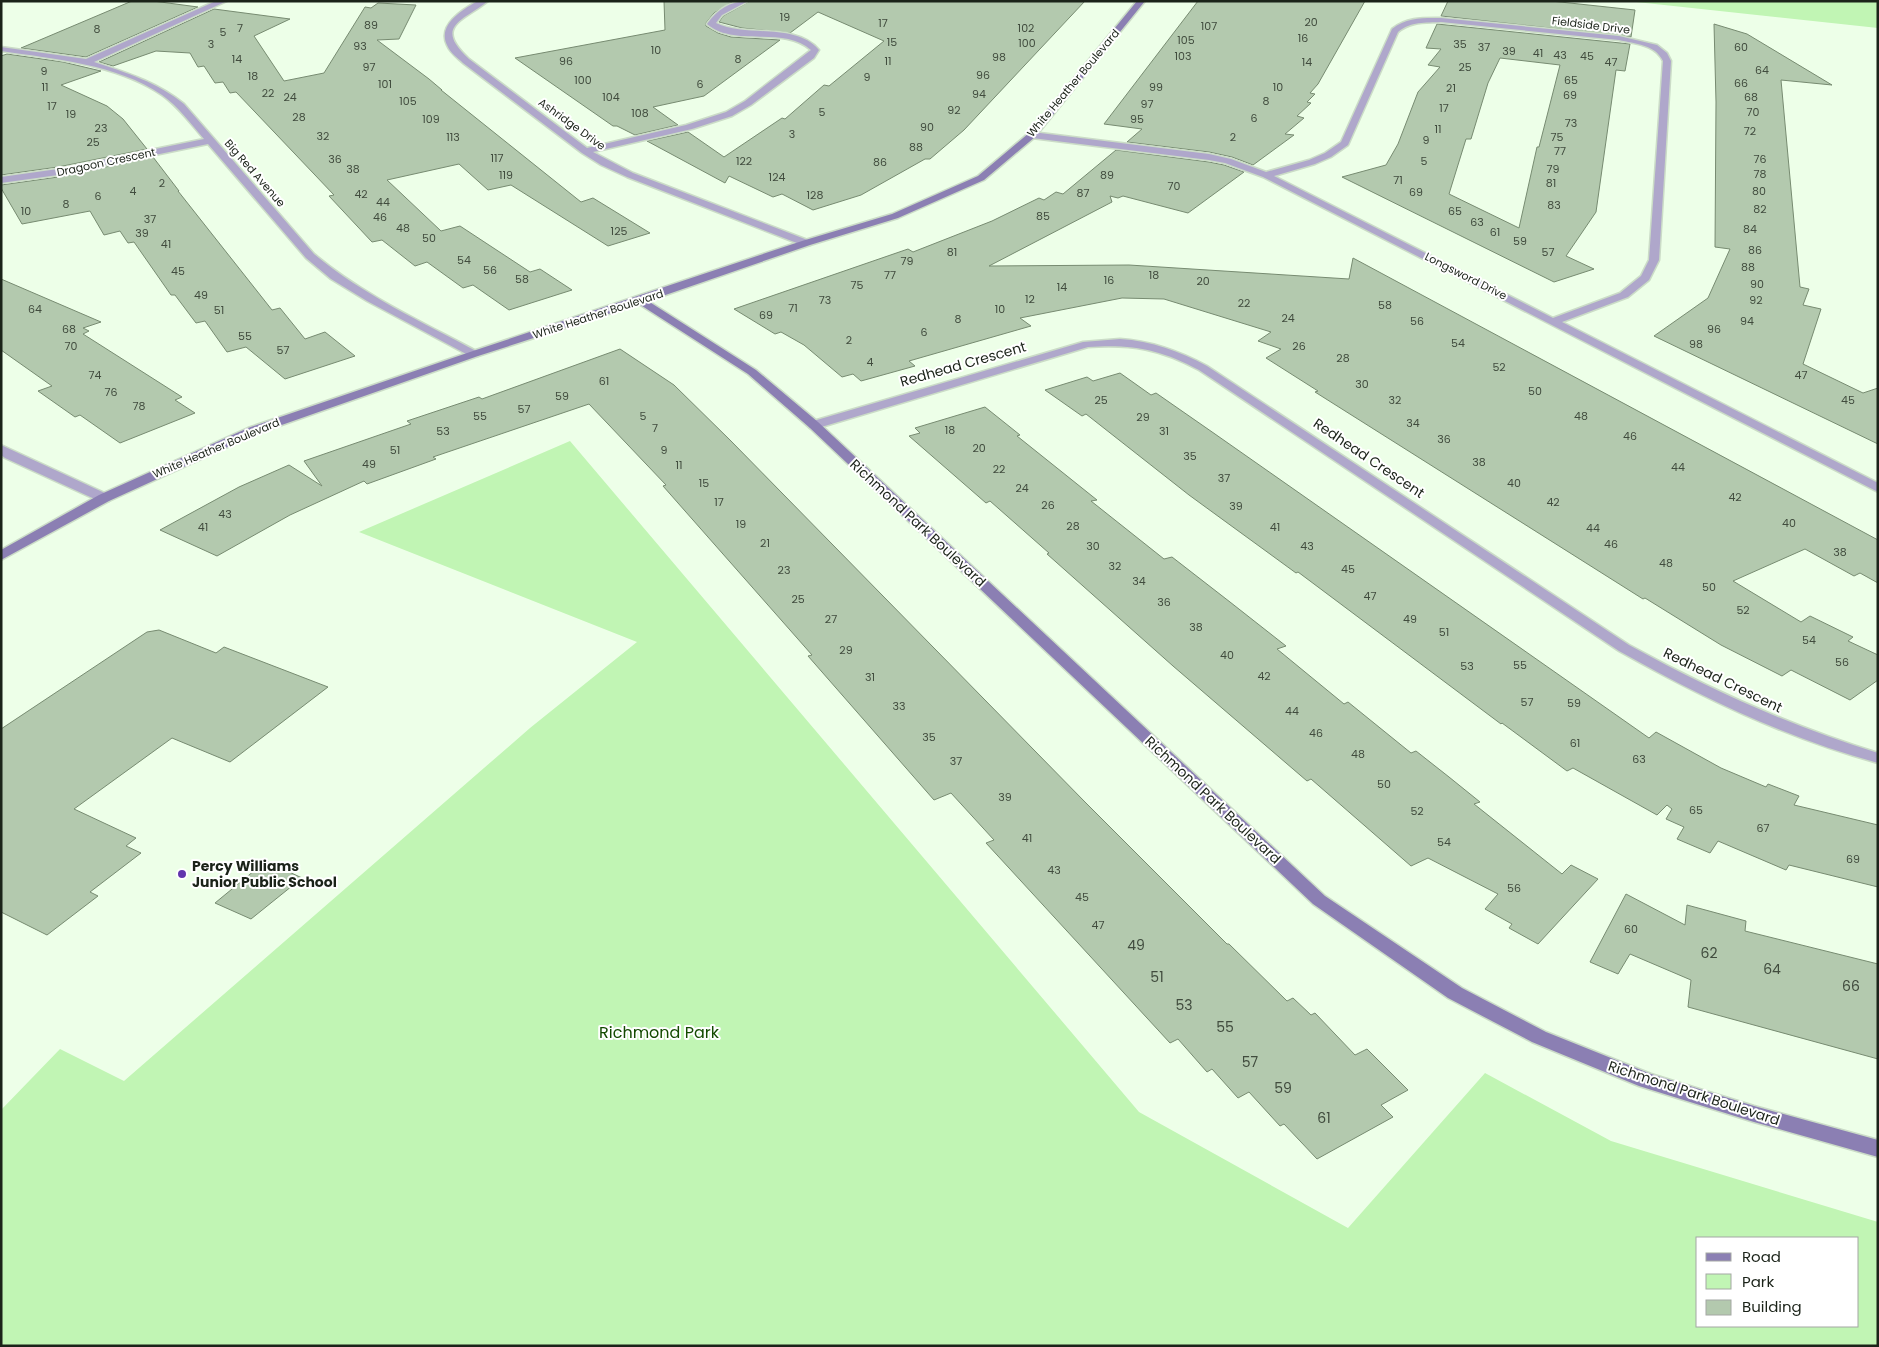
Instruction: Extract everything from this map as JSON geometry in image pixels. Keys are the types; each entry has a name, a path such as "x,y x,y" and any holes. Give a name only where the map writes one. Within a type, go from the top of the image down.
{"street":[{"path":"87,62 223,1"},
{"name":"Ashridge Drive","path":"484,1 458,17 449,32 450,45 466,61 585,151 604,163 630,175 806,243"},
{"path":"585,151 689,127 729,114 748,103 811,56 815,50 810,44 795,39 729,32 711,24 719,13 744,1"},
{"name":"White Heather Boulevard","path":"1,556 104,498 252,431 474,354 806,243 895,216 981,178 1032,135 1141,1"},
{"name":"Fieldside Drive","path":"1266,175 1312,162 1328,155 1345,143 1394,31 1402,25 1413,21 1462,22 1610,37 1644,43 1658,49 1665,54 1668,61 1654,260 1645,278 1624,294 1554,321"},
{"name":"Big Red Avenue","path":"1,49 87,62 140,80 164,93 180,106 310,256 335,277 371,299 474,354"},
{"name":"Longsword Drive","path":"1032,135 1208,157 1228,161 1266,175 1878,488"},
{"name":"Dragoon Crescent","path":"1,180 58,172 210,141"},
{"name":"Richmond Park Boulevard","path":"640,300 752,372 814,425 1319,900 1455,993 1540,1037 1646,1080 1754,1114 1878,1149"},
{"name":"Redhead Crescent","path":"814,425 1087,344 1114,341 1142,343 1175,352 1203,368 1624,648 1681,681 1742,710 1825,743 1878,758"},
{"path":"1,449 9,455 104,498"}],"green space":[{"path":"1627,1 1878,1 1878,28"},
{"name":"Richmond Park","path":"570,441 1139,1112 1348,1228 1485,1073 1611,1141 1878,1222 1878,1346 1,1346 1,1110 60,1049 124,1081 530,728 637,642 359,532"}],"building":[{"path":"132,1 153,1 198,7 86,57 21,48"},
{"path":"664,1 734,1 714,13 706,23 706,26 718,33 731,37 780,40 704,96 653,107 678,125 635,135 617,126 613,126 515,58 665,30"},
{"path":"750,1 1085,1 964,130 930,159 925,159 861,195 813,210 782,194 773,197 729,176 725,183 647,141 688,132 724,157 782,118 785,119 824,85 829,86 884,41 818,12 790,33 742,28 719,22 723,16"},
{"path":"1198,1 1365,1 1318,84 1310,93 1315,94 1307,102 1311,103 1297,116 1304,118 1285,134 1294,135 1253,165 1232,157 1209,152 1127,142 1142,129 1104,124"},
{"path":"1448,1 1551,1 1635,10 1631,37 1441,16"},
{"path":"378,3 416,5 399,39 377,40 429,79 581,202 593,198 650,233 608,246 511,185 488,190 459,164 387,180 441,231 460,226 530,272 540,269 572,290 509,310 473,285 463,288 427,262 415,266 382,240 372,242 329,196 334,195 236,92 230,93 223,82 215,83 204,66 198,67 190,53 156,51 113,66 99,62 214,9 290,19 254,36 284,81 324,73 365,7 371,8"},
{"path":"1437,24 1630,44 1625,71 1616,70 1596,212 1566,256 1594,269 1554,282 1342,177 1386,165 1398,144 1418,92 1440,67 1428,65 1441,49 1426,48","holes":["1500,58 1560,65 1539,147 1537,147 1519,228 1449,194 1466,139 1471,139 1488,83"]},
{"path":"1714,24 1747,34 1832,85 1781,80 1800,287 1809,289 1803,305 1821,309 1803,364 1863,393 1878,388 1878,444 1654,336 1708,298 1730,249 1715,247 1716,102"},
{"path":"7,54 63,62 101,71 61,85 107,106 123,119 147,149 58,167 1,175 1,56"},
{"path":"1116,150 1209,162 1244,172 1188,213 1123,196 1118,198 1110,196 1112,202 989,266 1129,265 1349,279 1353,258 1878,540 1878,583 1860,573 1854,576 1805,549 1733,581 1801,622 1810,616 1853,637 1848,641 1878,655 1878,680 1850,700 1791,670 1782,676 1721,645 1645,598 1643,599 1315,392 1318,391 1266,358 1281,349 1258,341 1271,332 1164,299 1122,298 1020,318 1031,326 909,361 915,366 861,381 853,374 842,377 804,345 781,332 775,334 734,309 908,249 913,252 992,221 1039,198 1044,200 1056,192 1063,194"},
{"path":"153,157 272,310 280,308 305,339 325,332 355,356 285,379 246,347 227,352 205,321 196,323 175,295 171,295 134,242 128,243 120,231 104,235 90,211 22,224 1,188 1,185 58,177"},
{"path":"1,279 101,322 83,328 89,331 83,334 182,397 175,400 195,413 120,443 80,415 75,417 38,391 52,386 1,350"},
{"path":"620,349 674,385 1085,802 1227,944 1287,1001 1293,998 1311,1015 1315,1013 1355,1055 1367,1049 1408,1090 1381,1105 1393,1117 1317,1159 1284,1124 1280,1126 1249,1092 1238,1098 1212,1069 1207,1072 1178,1039 1170,1043 986,843 994,840 951,793 934,800 808,656 812,655 663,486 666,485 589,404 433,457 436,459 367,484 364,481 290,515 217,556 160,530 239,487 289,465 322,486 304,461 411,424 407,421 479,397 482,399"},
{"path":"1120,373 1151,395 1156,393 1649,738 1656,732 1721,768 1766,787 1768,784 1799,796 1794,805 1878,825 1878,887 1789,865 1786,870 1718,841 1710,853 1677,839 1684,827 1666,819 1672,809 1667,805 1657,815 1573,768 1567,771 1298,572 1296,573 1189,495 1086,414 1082,416 1045,390 1087,377 1093,381"},
{"path":"985,407 1020,435 1017,436 1097,500 1091,501 1164,559 1172,557 1286,646 1277,649 1344,704 1348,702 1411,753 1416,751 1449,777 1480,802 1474,804 1562,874 1571,865 1598,879 1538,944 1509,928 1512,924 1485,909 1498,894 1428,858 1411,866 1311,779 1307,781 1173,666 990,501 986,503 909,436 920,433 915,428"},
{"path":"159,630 216,653 224,647 328,687 230,762 172,738 74,809 136,838 126,846 141,853 90,892 98,896 47,935 1,912 1,729 147,632"},
{"path":"266,861 302,878 251,919 215,903"},
{"path":"1626,894 1685,925 1687,905 1746,921 1745,931 1878,964 1878,1059 1688,1007 1691,980 1630,954 1618,974 1590,962"}],"place":[{"name":"Percy Williams Junior Public School","path":"182,874"}]}
